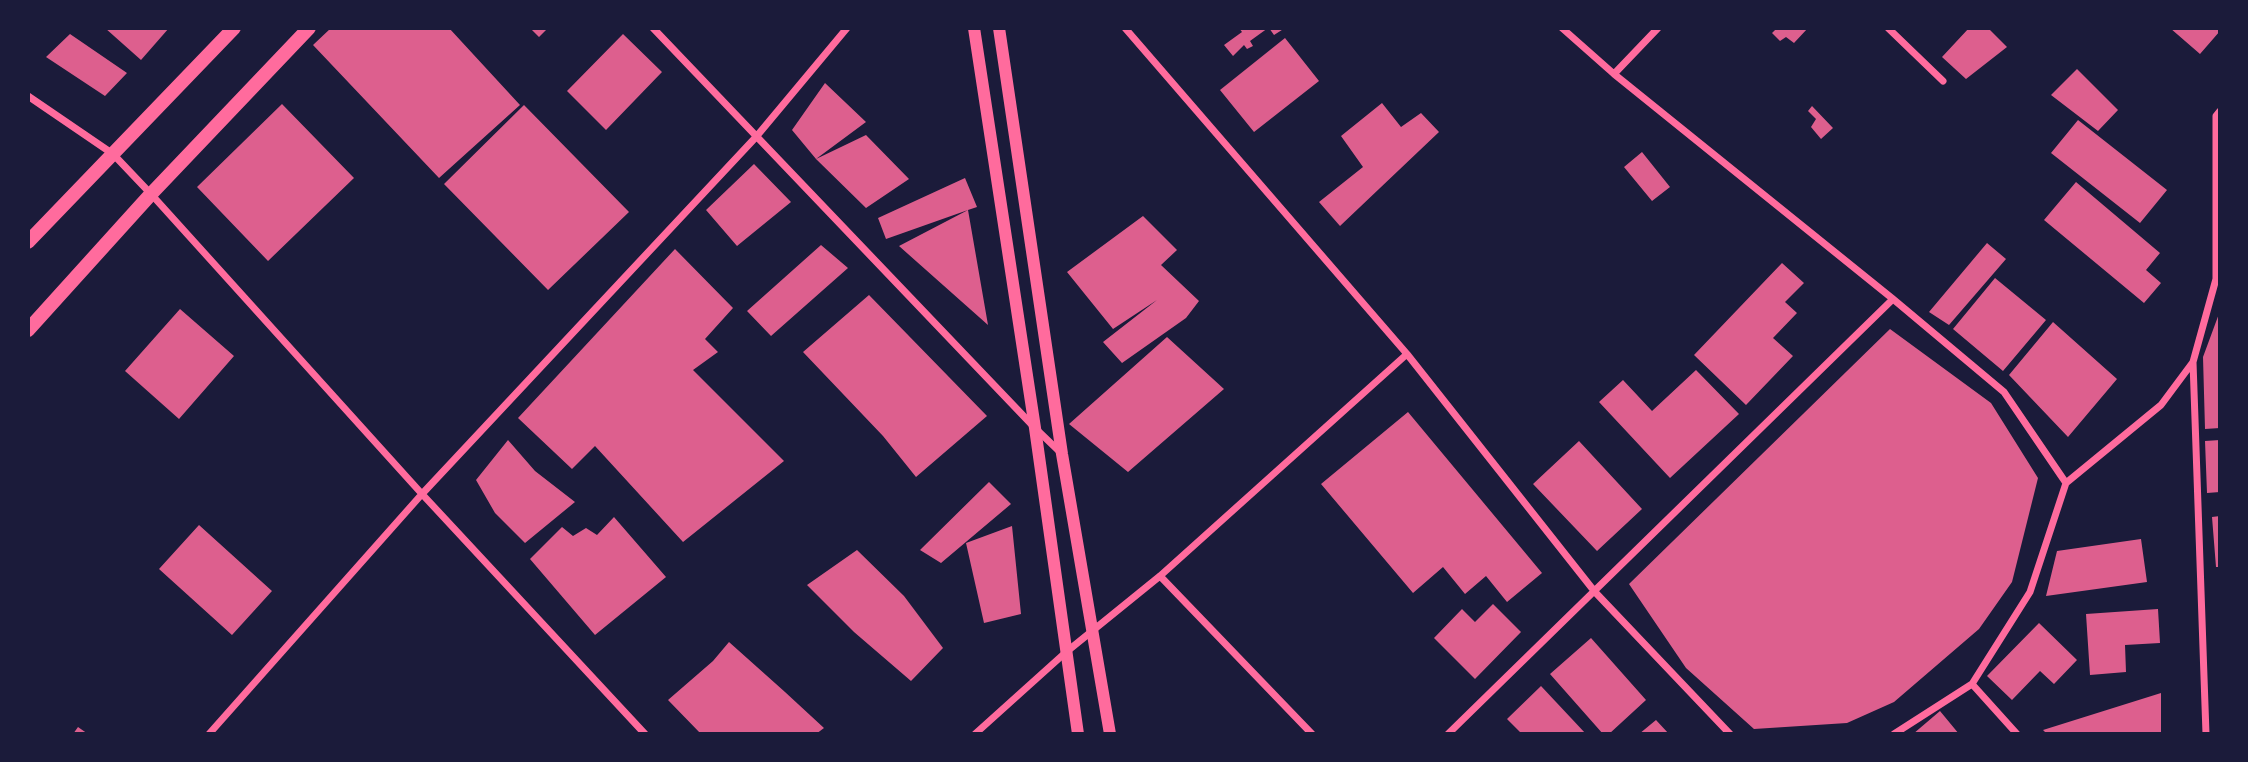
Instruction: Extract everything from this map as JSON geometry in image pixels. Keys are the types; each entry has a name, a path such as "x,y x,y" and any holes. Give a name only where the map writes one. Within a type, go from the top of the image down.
{"main road":[{"path":"28,242 234,28"},
{"path":"28,330 151,194 309,28"}],"street":[{"path":"653,28 1062,454"},
{"path":"209,734 422,494 756,137 847,28"},
{"path":"974,28 1078,734"},
{"path":"999,28 1062,454 1110,734"},
{"path":"1125,28 1407,354 1595,592 1730,734"},
{"path":"1562,28 1614,74 2004,392 2066,483"},
{"path":"1614,74 1658,28"},
{"path":"1888,28 1943,81"},
{"path":"28,96 113,154 422,494 645,734"},
{"path":"2206,734 2193,362 2218,281 2216,116 2220,111"},
{"path":"1448,734 1893,299"},
{"path":"975,734 1065,653 1160,576 1407,354"},
{"path":"1894,734 1972,684 2030,592 2066,483 2161,405 2193,362"},
{"path":"1160,576 1312,734"},
{"path":"1972,684 2017,734"}],"building":[{"path":"105,28 169,28 141,60"},
{"path":"331,28 449,28 520,105 439,178 313,45"},
{"path":"530,28 548,28 539,37"},
{"path":"1239,28 1268,28 1250,41 1253,46 1247,49 1244,45 1233,56 1224,45 1242,32"},
{"path":"1269,28 1285,28 1274,35"},
{"path":"1777,28 1808,28 1794,43 1786,37 1780,41 1772,33"},
{"path":"1969,28 1988,28 2007,47 1966,79 1942,57"},
{"path":"2170,28 2220,28 2220,31 2200,54"},
{"path":"70,34 127,73 105,96 46,57"},
{"path":"623,34 662,72 606,130 567,91"},
{"path":"1285,38 1319,81 1254,132 1220,90"},
{"path":"2077,69 2118,110 2098,131 2051,95"},
{"path":"825,83 866,122 816,159 792,130"},
{"path":"1382,103 1401,127 1421,113 1439,132 1340,226 1319,202 1363,167 1341,136"},
{"path":"282,104 354,178 268,261 197,187"},
{"path":"524,105 629,212 548,290 444,184"},
{"path":"1812,106 1833,128 1821,139 1811,127 1816,119 1808,111"},
{"path":"2078,120 2167,190 2140,223 2051,153"},
{"path":"866,135 909,179 866,208 816,159"},
{"path":"1642,152 1670,187 1652,201 1624,167"},
{"path":"754,164 791,202 737,246 706,210"},
{"path":"965,178 977,207 886,239 878,218"},
{"path":"2076,182 2160,253 2146,270 2161,283 2144,303 2044,220"},
{"path":"968,210 988,325 899,246"},
{"path":"1143,216 1177,250 1161,265 1199,301 1186,318 1122,363 1103,342 1157,300 1113,329 1067,272"},
{"path":"1987,243 2006,259 1949,325 1929,312"},
{"path":"821,245 848,268 771,336 747,311"},
{"path":"675,249 733,308 705,339 718,352 693,370 784,461 683,542 595,446 572,469 518,418"},
{"path":"1782,263 1804,283 1785,302 1797,313 1773,338 1793,356 1746,405 1694,355"},
{"path":"1995,278 2046,320 2003,371 1953,329"},
{"path":"869,295 987,416 916,477 883,436 803,352"},
{"path":"180,309 234,356 179,419 125,371"},
{"path":"2220,311 2220,428 2205,429 2203,357"},
{"path":"2053,322 2117,379 2068,437 2009,375"},
{"path":"1890,329 1991,403 2038,478 2012,582 1979,629 1894,702 1847,723 1754,729 1686,668 1629,584"},
{"path":"1167,337 1224,389 1128,472 1069,424"},
{"path":"1696,370 1739,414 1670,478 1599,402 1623,380 1652,411"},
{"path":"1408,412 1542,573 1507,602 1486,576 1465,594 1443,567 1413,593 1321,484"},
{"path":"508,440 535,471 575,502 525,543 495,513 476,480"},
{"path":"2220,440 2220,492 2207,493 2205,441"},
{"path":"1579,441 1642,509 1597,551 1533,484"},
{"path":"989,482 1011,504 941,563 920,550"},
{"path":"2220,516 2220,567 2216,567 2212,517"},
{"path":"614,517 666,577 595,635 530,559 562,527 573,536 586,528 597,535"},
{"path":"199,525 272,591 232,635 159,569"},
{"path":"1012,526 1021,614 984,623 966,543"},
{"path":"2141,539 2147,582 2046,596 2057,551"},
{"path":"857,550 904,596 943,648 911,681 854,632 807,585"},
{"path":"1493,604 1521,632 1475,679 1434,638 1462,609 1475,622"},
{"path":"2158,609 2160,643 2125,645 2126,672 2090,675 2086,614"},
{"path":"2039,623 2077,660 2054,684 2040,671 2012,700 1987,676"},
{"path":"1591,638 1646,700 1609,734 1603,734 1550,674"},
{"path":"729,642 824,728 816,734 701,734 668,700 713,661"},
{"path":"1541,686 1586,734 1522,734 1507,719"},
{"path":"2161,693 2161,734 2047,734 2043,730"},
{"path":"1940,711 1959,734 1913,734"},
{"path":"1656,720 1669,734 1639,734"},
{"path":"78,727 88,734 73,734"}]}
